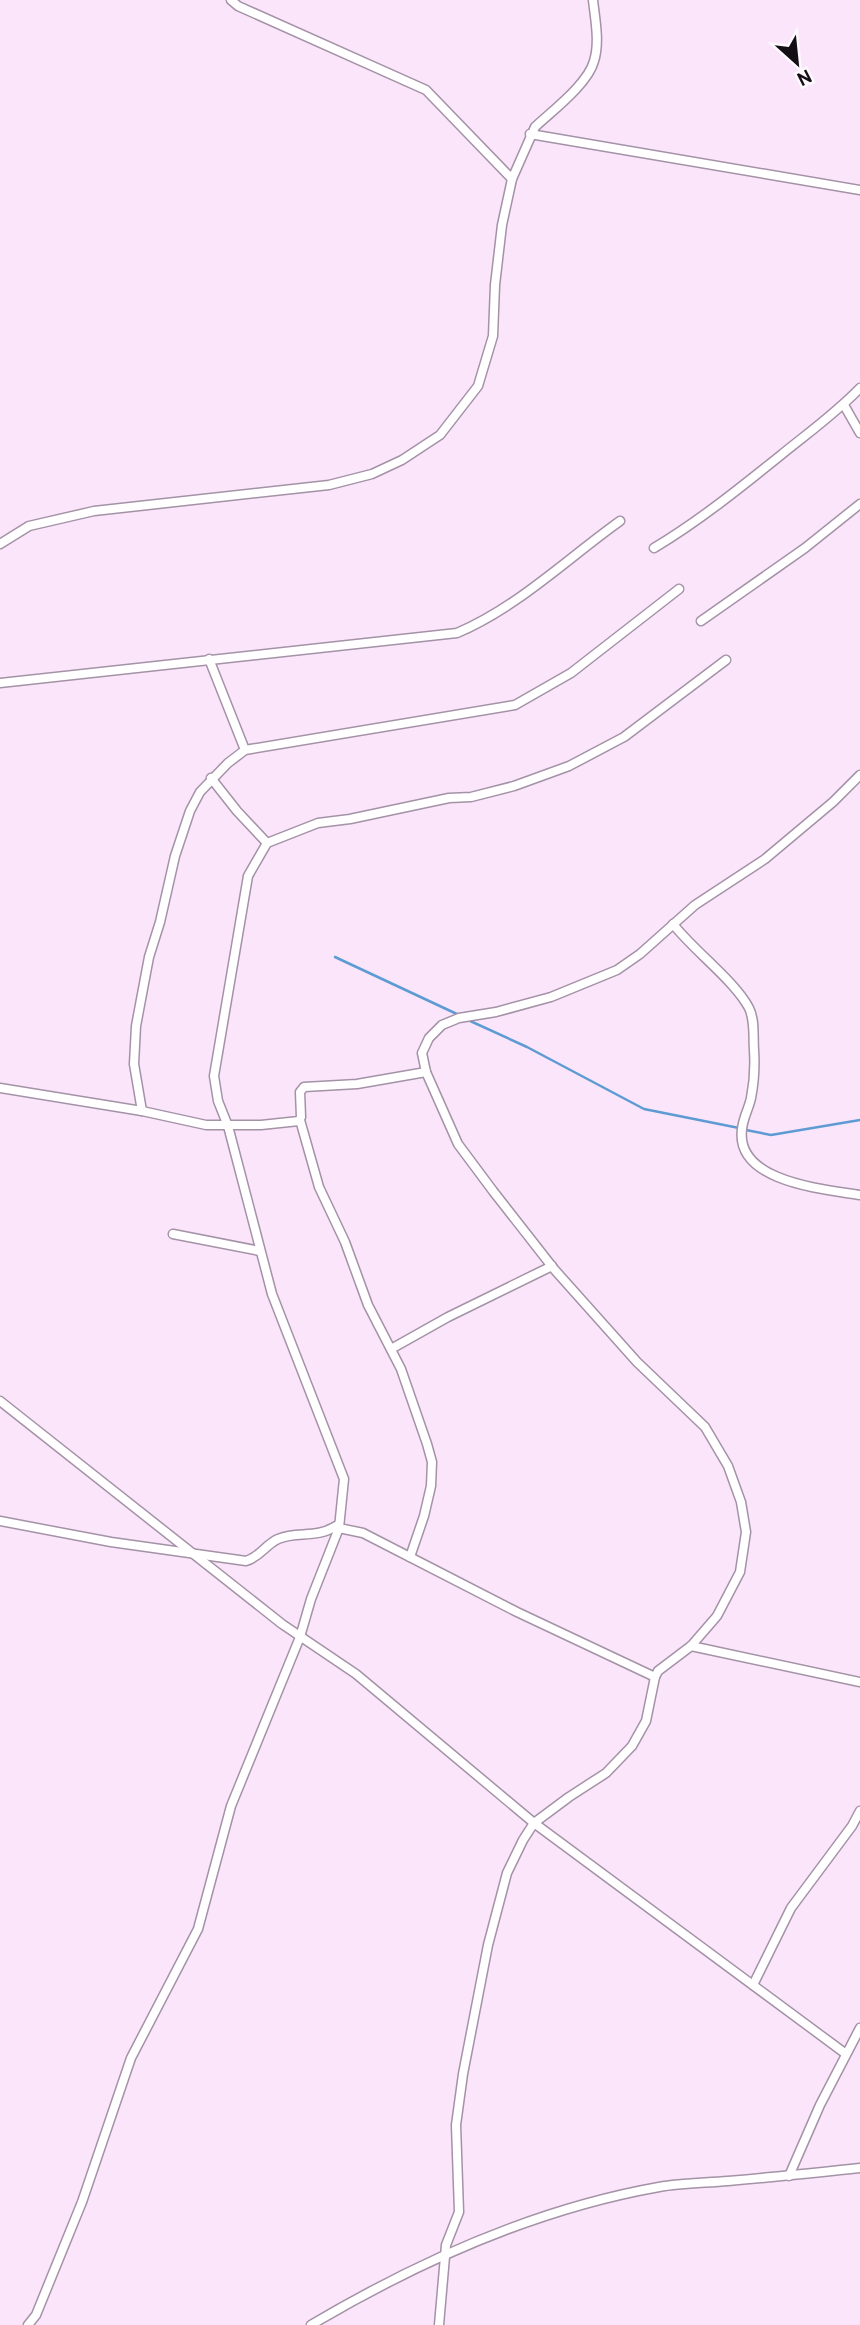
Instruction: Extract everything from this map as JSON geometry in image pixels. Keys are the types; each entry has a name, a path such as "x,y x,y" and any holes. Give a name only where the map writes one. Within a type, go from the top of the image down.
{"street":[{"path":"231,0 238,6 316,43 426,90 512,179"},
{"path":"0,544 29,526 94,511 329,485 372,474 402,460 440,435 478,386 493,336 495,285 502,225 512,179 530,134 582,81 594,62 596,33 593,0"},
{"path":"530,134 860,190"},
{"path":"654,548 685,529 740,488 844,405 860,388"},
{"path":"844,405 860,433"},
{"path":"701,621 805,548 860,504"},
{"path":"0,683 457,633 523,594 621,521"},
{"path":"142,1111 134,1064 136,1026 149,957 175,856 190,811 211,778 245,750 515,705 571,673 679,589"},
{"path":"209,659 245,750"},
{"path":"28,2325 36,2315 82,2202 131,2059 198,1929 231,1806 300,1637 311,1599 339,1526 344,1479 286,1334 214,1084 248,876 267,843 318,822 471,797 514,786 569,766 624,737 726,660"},
{"path":"439,2325 446,2245 459,2211 460,2176 456,2125 476,2004 497,1906 507,1873 534,1823 606,1773 632,1746 646,1721 655,1677 691,1646 717,1616 740,1572 746,1532 741,1502 728,1466 705,1427 637,1362 552,1266 458,1144 426,1072 422,1053 429,1038 442,1025 459,1018 496,1012 551,997 584,986 617,970 640,954 695,905 765,859 833,802 860,775"},
{"path":"211,778 267,843"},
{"path":"673,924 687,942 734,988 749,1008 753,1022 755,1060 751,1099 742,1127 741,1142 752,1161 762,1171 791,1182 860,1195"},
{"path":"410,1557 425,1516 431,1486 432,1461 401,1369 368,1305 345,1242 320,1187 300,1120 300,1092 304,1087 357,1084 426,1072"},
{"path":"0,1088 142,1111 206,1125 228,1126 300,1120"},
{"path":"173,1234 260,1251"},
{"path":"391,1349 448,1317 552,1266"},
{"path":"0,1401 282,1625 356,1674 534,1823 846,2054"},
{"path":"0,1521 111,1542 246,1561 257,1558 267,1545 281,1538 325,1533 339,1526 363,1533 560,1634 655,1677"},
{"path":"691,1646 860,1682"},
{"path":"753,1985 791,1908 852,1826 860,1811"},
{"path":"789,2176 820,2105 860,2028"},
{"path":"311,2325 359,2297 445,2254 501,2231 593,2201 662,2186 860,2168"}],"waterway":[{"path":"335,957 459,1015"},
{"path":"468,1020 527,1047 644,1109 739,1128"},
{"path":"746,1130 771,1135 860,1120"}]}
